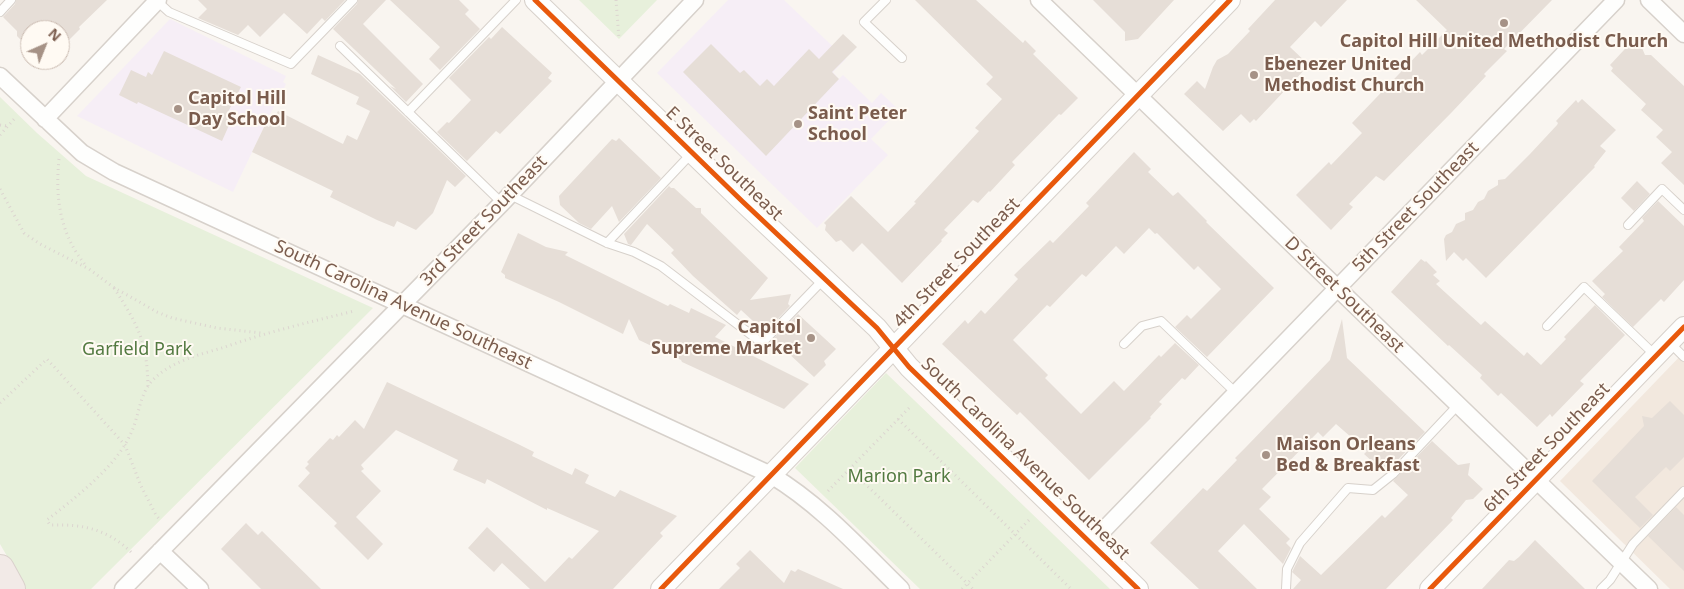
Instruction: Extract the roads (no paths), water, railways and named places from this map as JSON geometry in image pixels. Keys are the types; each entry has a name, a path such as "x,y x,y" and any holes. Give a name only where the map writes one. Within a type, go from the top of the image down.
{"highway":[{"path":"0,569 11,589"}],"street":[{"path":"45,119 157,0"},
{"name":"E Street Southeast","path":"536,0 618,81 877,328 893,348"},
{"name":"3rd Street Southeast","path":"123,589 506,199 695,0"},
{"name":"D Street Southeast","path":"1039,0 1650,589"},
{"name":"4th Street Southeast","path":"661,589 1230,0"},
{"name":"5th Street Southeast","path":"1091,543 1616,0"},
{"path":"1649,0 1684,34"},
{"name":"South Carolina Avenue Southeast","path":"0,76 82,153 106,168 771,475"},
{"name":"6th Street Southeast","path":"1434,588 1684,327"},
{"name":"South Carolina Avenue Southeast","path":"893,348 909,367 1138,589"},
{"path":"771,475 790,486 815,506 901,589"},
{"path":"160,551 200,589"}],"lane":[{"path":"0,12 11,0"},
{"path":"157,0 169,12 291,64 353,0"},
{"path":"408,112 516,0"},
{"path":"886,0 864,22 902,58"},
{"path":"340,46 408,112 506,199 607,243 634,252 661,266 762,343 825,278"},
{"path":"607,243 693,153"},
{"path":"1628,225 1662,189 1684,210"},
{"path":"1547,326 1584,287 1662,349 1684,357"},
{"path":"1124,344 1142,326 1161,321 1236,393"},
{"path":"1286,589 1287,569 1300,543 1348,488 1373,490 1392,474 1458,405"},
{"path":"1601,589 1610,580 1633,544 1684,491"}],"place":[{"name":"Capitol Hill United Methodist Church","path":"1504,23"},
{"name":"Ebenezer United Methodist Church","path":"1254,75"},
{"name":"Capitol Hill Day School","path":"178,109"},
{"name":"Saint Peter School","path":"798,124"},
{"name":"Capitol Supreme Market","path":"811,338"},
{"name":"Maison Orleans Bed & Breakfast","path":"1266,455"}],"park label":[{"name":"Garfield Park","path":"137,350"},
{"name":"Marion Park","path":"899,477"}]}
